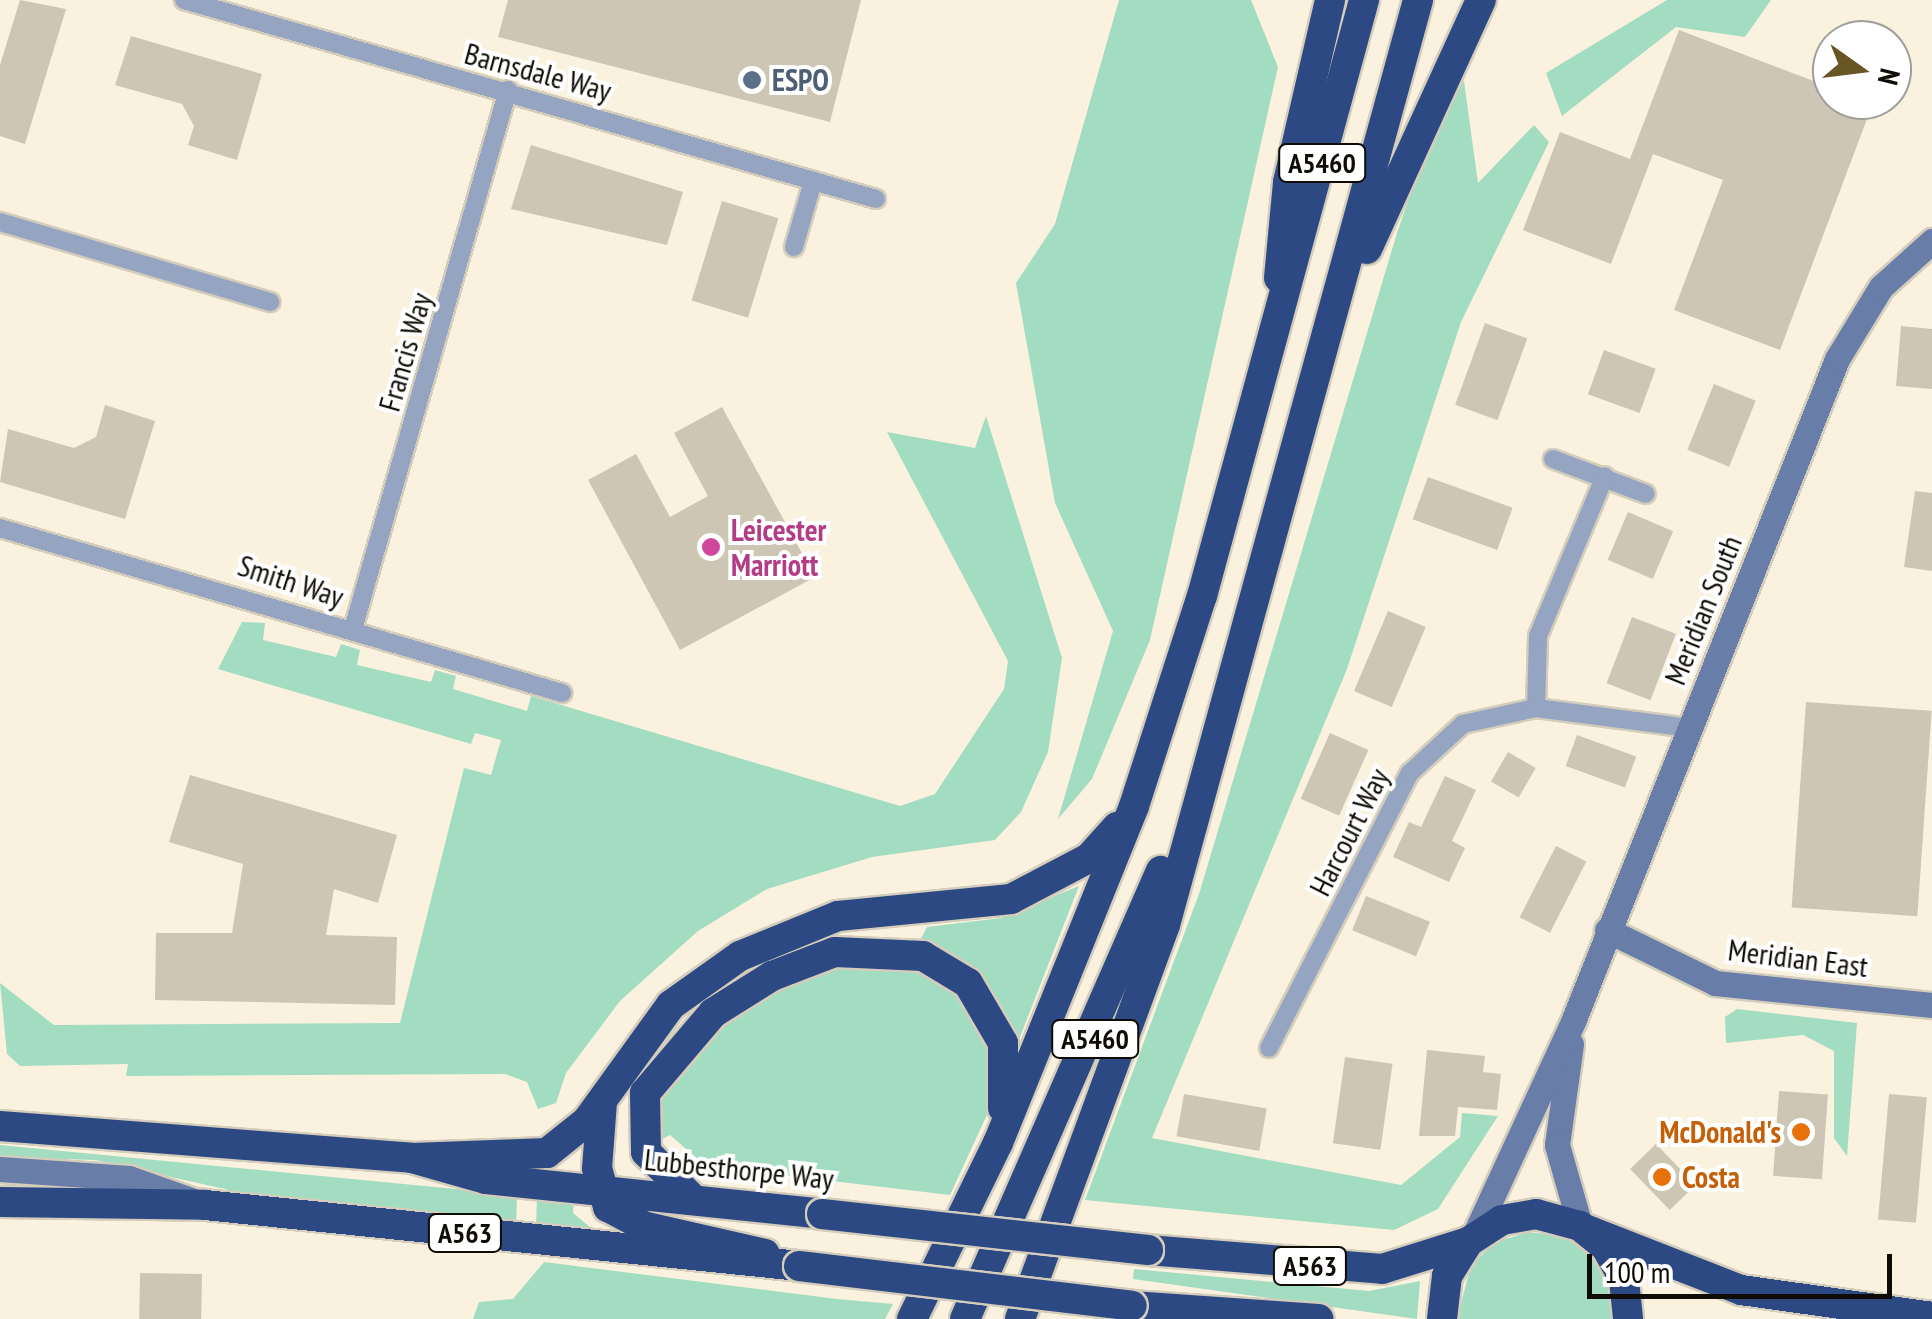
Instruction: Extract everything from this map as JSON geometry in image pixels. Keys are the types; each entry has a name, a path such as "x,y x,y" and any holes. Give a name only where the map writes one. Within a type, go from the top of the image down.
{"highway":[{"path":"1277,326 1286,199 1330,0"},
{"name":"A5460","path":"912,1319 998,1142 1134,806 1277,326 1364,0"},
{"name":"A5460","path":"965,1319 1103,1021 1207,751 1336,320 1418,0"},
{"path":"1336,320 1481,0"},
{"path":"1020,1319 1165,925 1207,751"},
{"name":"A563","path":"412,1158 547,1153 604,1094 671,1005 762,943 838,916 1011,898 1089,858 1134,806"},
{"path":"692,1198 646,1152 645,1092 713,1013 772,976 835,952 923,956 978,994 1007,1062 998,1142"},
{"path":"600,1190 604,1094"},
{"name":"Lubbesthorpe Way","path":"7,1122 412,1158 486,1178 1148,1250 1382,1269 1471,1240 1524,1215 1583,1228"},
{"name":"A563","path":"600,1190 621,1218 799,1266"},
{"name":"A563","path":"0,1202 204,1205 799,1266 1132,1306 1319,1319"},
{"path":"1583,1228 1741,1290 1932,1318"},
{"path":"1583,1228 1620,1268 1628,1319"},
{"path":"1442,1319 1447,1276 1471,1240"},
{"path":"1132,1306 1174,1319"}],"street":[{"name":"Barnsdale Way","path":"184,0 876,198"},
{"name":"Francis Way","path":"353,630 508,90"},
{"path":"794,247 813,181"},
{"path":"0,222 270,302"},
{"name":"Meridian South","path":"1471,1240 1574,1019 1850,332 1928,244"},
{"path":"1554,459 1646,494"},
{"path":"1536,708 1538,636 1605,476"},
{"name":"Smith Way","path":"0,528 562,692"},
{"name":"Harcourt Way","path":"1269,1048 1410,773 1463,724 1536,708 1690,728"},
{"name":"Meridian East","path":"1607,930 1715,984 1932,1005"},
{"name":"Meridian South","path":"1574,1019 1557,1145 1583,1228"},
{"path":"0,1169 129,1178 204,1205"}],"green space":[{"path":"1119,0 1251,0 1278,67 1150,640 1092,779 1058,819 1113,631 1055,503 1016,283 1055,224"},
{"path":"1667,0 1771,0 1745,37 1676,27 1562,116 1546,73"},
{"path":"1464,81 1478,183 1534,125 1549,142 1461,322 1347,669 1152,1138 1401,1185 1460,1137 1462,1113 1498,1116 1438,1209 1394,1230 1085,1200 1199,894 1397,233 1435,122"},
{"path":"986,416 1062,658 1048,752 1021,812 995,840 872,857 767,889 698,931 620,1001 566,1073 556,1103 538,1109 527,1082 505,1074 126,1076 128,1064 20,1066 7,1054 0,983 54,1025 400,1023 464,768 491,775 501,740 475,733 471,744 218,669 242,622 265,623 263,640 336,657 341,644 360,650 357,665 431,682 435,670 456,676 453,689 527,711 531,696 900,806 935,794 1004,689 1008,661 887,432 975,448"},
{"path":"1079,886 1018,1042 981,975 918,944 927,927 1001,918"},
{"path":"885,955 955,985 993,1053 992,1104 950,1195 706,1166 670,1135 659,1141 657,1095 710,1026 789,976"},
{"path":"1737,1009 1857,1023 1847,1156 1834,1138 1834,1051 1803,1035 1726,1043 1725,1017"},
{"path":"0,1145 517,1195 516,1231 292,1204 95,1160 0,1157"},
{"path":"537,1195 574,1200 573,1213 603,1238 536,1229"},
{"path":"1528,1232 1562,1236 1591,1254 1610,1283 1614,1319 1457,1319 1471,1265 1496,1242"},
{"path":"544,1262 893,1304 885,1319 473,1319 479,1302 513,1299"},
{"path":"1134,1269 1369,1291 1420,1281 1417,1319 1133,1279"}],"building":[{"path":"20,0 66,9 25,144 0,136 0,65"},
{"name":"ESPO","path":"508,0 861,0 830,122 498,37"},
{"path":"1679,30 1812,80 1812,120 1867,120 1780,350 1674,310 1723,180 1653,154 1611,264 1523,230 1560,132 1630,159"},
{"path":"131,36 262,74 237,160 188,145 194,126 182,104 115,85"},
{"path":"531,145 683,192 667,245 511,209"},
{"path":"722,201 778,218 748,318 692,300"},
{"path":"1485,323 1527,338 1498,420 1455,405"},
{"path":"1901,326 1932,329 1932,389 1896,386"},
{"path":"1604,350 1656,369 1640,413 1588,394"},
{"path":"1714,384 1756,401 1729,467 1687,450"},
{"path":"105,405 155,421 125,519 0,482 8,429 74,448 96,437"},
{"name":"Leicester Marriott","path":"722,407 815,577 680,650 588,480 636,454 670,517 708,496 674,433"},
{"path":"1428,477 1513,508 1497,550 1413,519"},
{"path":"1915,491 1932,493 1932,571 1904,567"},
{"path":"1628,512 1673,531 1653,579 1608,560"},
{"path":"1388,611 1426,627 1392,707 1354,691"},
{"path":"1632,617 1676,634 1650,700 1607,683"},
{"path":"1806,702 1932,711 1917,916 1792,907"},
{"path":"1330,733 1368,750 1339,816 1301,799"},
{"path":"1577,735 1636,757 1625,788 1566,766"},
{"path":"1508,752 1536,768 1519,797 1491,781"},
{"path":"190,775 397,835 378,903 334,889 326,935 397,937 395,1005 155,1000 156,933 232,933 243,864 169,842"},
{"path":"1445,776 1476,790 1452,841 1465,848 1449,882 1393,857 1409,822 1421,827"},
{"path":"1556,846 1586,861 1550,933 1520,917"},
{"path":"1366,896 1430,922 1416,956 1352,930"},
{"path":"1427,1050 1485,1056 1483,1072 1501,1074 1497,1110 1458,1107 1455,1136 1419,1136"},
{"path":"1345,1057 1393,1064 1380,1150 1333,1143"},
{"name":"McDonald's","path":"1779,1091 1828,1094 1822,1179 1773,1176"},
{"path":"1184,1094 1267,1109 1259,1151 1177,1136"},
{"path":"1889,1094 1927,1097 1916,1223 1878,1220"},
{"name":"Costa","path":"1656,1144 1696,1185 1670,1210 1630,1169"},
{"path":"140,1273 202,1274 201,1319 139,1319"}],"place":[{"name":"ESPO","path":"752,80"},
{"name":"Leicester Marriott","path":"711,547"},
{"name":"McDonald's","path":"1801,1132"},
{"name":"Costa","path":"1662,1177"}]}
